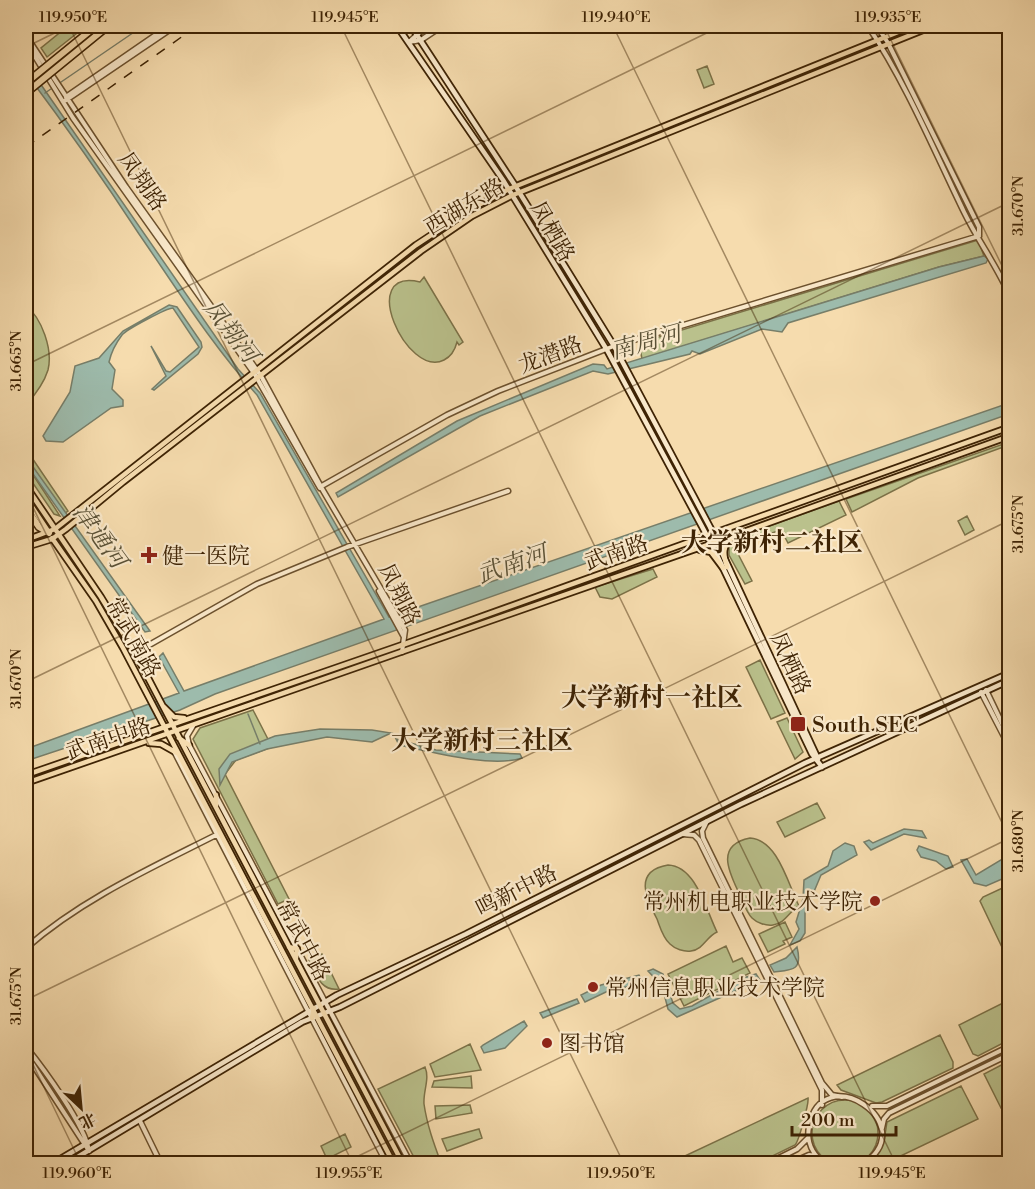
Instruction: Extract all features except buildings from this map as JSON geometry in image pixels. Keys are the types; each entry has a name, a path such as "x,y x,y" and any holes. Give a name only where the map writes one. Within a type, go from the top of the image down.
{"highway":[{"path":"26,83 96,26"},
{"path":"26,93 108,26"},
{"path":"26,508 39,527 52,533"}],"main road":[{"name":"凤栖路","path":"397,26 513,195 616,366 691,509 713,543 822,767"},
{"name":"凤栖路","path":"411,26 516,187 614,346 710,527 713,543"},
{"name":"西湖东路","path":"52,533 416,245 469,210 509,189 913,26"},
{"name":"西湖东路","path":"58,535 421,251 472,216 519,192 933,26"},
{"name":"武南路","path":"164,727 713,535 1010,427"},
{"name":"武南路","path":"168,735 177,735 194,726 1010,436"},
{"name":"常武南路","path":"26,486 52,533 58,535 101,597 169,715"},
{"name":"常武南路","path":"26,498 52,533 96,601 158,718"},
{"path":"26,540 52,533"},
{"path":"26,547 52,533"},
{"path":"725,567 723,553 725,544 740,533"},
{"path":"686,553 703,549 711,552 725,567"},
{"name":"鸣新中路","path":"52,1164 320,1003 816,758 1010,673"},
{"name":"鸣新中路","path":"66,1164 315,1017 707,821 1010,680"},
{"path":"169,715 180,719 194,716"},
{"path":"169,715 171,724"},
{"path":"158,718 164,727"},
{"path":"149,732 157,724 158,718"},
{"name":"常武中路","path":"171,724 289,947 320,1003 328,1012 403,1164"},
{"name":"常武中路","path":"164,727 219,833 255,895 315,1017 394,1164"},
{"name":"武南中路","path":"26,775 164,727"},
{"name":"武南中路","path":"26,783 168,735"},
{"path":"177,735 189,745"},
{"path":"140,744 161,744 179,755"},
{"path":"216,795 216,809"},
{"path":"249,885 247,892 255,895"},
{"path":"272,915 281,918"},
{"path":"289,947 297,949 296,958"}],"street":[{"path":"63,102 169,26"},
{"path":"68,98 176,26"},
{"path":"408,42 427,26"},
{"path":"408,42 421,40 442,26"},
{"path":"868,26 881,46 972,228 979,236 1010,296"},
{"path":"877,26 885,37 979,227 979,236"},
{"name":"凤翔路","path":"26,36 53,83"},
{"name":"凤翔路","path":"26,42 53,83 68,98 121,180 259,377 405,635 402,652"},
{"name":"凤翔路","path":"61,93 63,102 255,371"},
{"name":"龙潜路","path":"321,487 447,415 498,391 614,346 979,236"},
{"path":"135,653 257,584 354,544 508,491"},
{"path":"984,691 1010,740"},
{"path":"984,691 1010,748"},
{"path":"194,726 187,736 189,745 297,949 320,1003"},
{"path":"168,735 247,892 312,1009"},
{"path":"707,821 702,831 703,838 822,1083 832,1095 859,1099 875,1108 887,1106 1010,1046"},
{"path":"26,948 68,914 89,901 219,833"},
{"path":"681,834 694,835 699,840 822,1090 822,1105"},
{"path":"328,1012 411,1164"},
{"path":"315,1017 387,1164"},
{"path":"26,1047 45,1071 89,1151"},
{"path":"26,1054 86,1144"},
{"path":"868,1164 884,1119 889,1113 1010,1054"},
{"path":"825,1164 817,1156 809,1137 810,1121 822,1105 842,1097"},
{"path":"866,1104 877,1116 881,1131"},
{"path":"140,1121 161,1164"},
{"path":"767,1164 797,1149 809,1137"},
{"path":"789,1164 809,1155 817,1156"},
{"path":"863,1164 873,1155"},
{"path":"362,1164 367,1161"}],"green space":[{"path":"68,26 86,26 47,57 41,48"},
{"path":"707,66 714,84 704,88 697,70"},
{"path":"978,240 984,256 939,267 642,359 639,343"},
{"path":"424,277 463,342 459,345 457,342 453,352 444,360 430,361 416,354 403,340 394,322 390,305 392,291 401,282 420,282"},
{"path":"26,306 37,318 45,335 49,362 44,380 26,405"},
{"path":"1009,442 1009,445 918,478 852,512 846,499"},
{"path":"26,449 68,511 64,514 26,457"},
{"path":"26,464 60,516 54,514 26,473"},
{"path":"839,501 846,515 788,543 781,530 738,544 736,550 752,581 745,584 729,555 729,547 742,536"},
{"path":"967,516 974,530 965,535 958,521"},
{"path":"653,569 657,577 612,599 600,597 595,587"},
{"path":"760,660 785,713 771,719 746,667"},
{"path":"253,710 272,747 236,760 225,774 289,899 278,904 193,739 200,728"},
{"path":"787,718 803,752 795,759 777,722"},
{"path":"817,803 825,818 785,837 777,822"},
{"path":"750,838 768,846 775,855 799,906 777,924 765,925 752,918 729,868 729,853 732,847"},
{"path":"668,865 678,867 693,881 717,932 695,950 680,950 668,942 646,894 646,879 650,873"},
{"path":"1009,885 1009,962 980,901 983,897"},
{"path":"785,922 792,937 783,941 785,944 768,952 759,934"},
{"path":"726,946 733,962 742,958 750,973 684,1006 668,974"},
{"path":"322,954 339,989 327,988 323,985 309,960"},
{"path":"1009,1000 1009,1040 978,1056 973,1054 959,1025"},
{"path":"940,1035 953,1062 953,1068 876,1103 841,1090 837,1085"},
{"path":"470,1044 481,1070 435,1077 430,1064"},
{"path":"1009,1061 1009,1103 1001,1108 984,1074"},
{"path":"425,1067 427,1076 424,1104 441,1163 417,1163 378,1089"},
{"path":"471,1076 472,1088 432,1087 434,1081"},
{"path":"961,1086 978,1119 886,1163 871,1163 884,1141 887,1122"},
{"path":"808,1098 795,1145 758,1163 670,1163"},
{"path":"845,1100 857,1103 868,1110 875,1121 878,1133 875,1145 868,1156 857,1163 845,1166 833,1163 822,1156 815,1145 812,1133 815,1121 822,1110 833,1103"},
{"path":"470,1105 472,1113 436,1119 435,1106"},
{"path":"479,1129 482,1138 447,1151 442,1139"},
{"path":"345,1134 351,1147 327,1159 321,1146"}],"shaded area":[{"path":"26,63 238,369 260,393 389,617 1009,403 1009,414 215,694 180,710 26,761 26,749 179,693 159,657 163,653 184,691 384,619 257,395 224,356 195,316 98,173 26,73"},
{"path":"984,256 988,259 986,263 788,323 782,332 762,329 700,354 692,351 690,354 608,374 593,371 480,416 338,497 336,493 457,421 593,364 604,365 607,369 939,267"},
{"path":"169,305 177,307 201,342 202,347 198,354 154,390 152,389 166,376 151,346 166,371 170,372 199,347 173,308 125,332 114,348 109,362 115,370 112,389 123,400 123,406 111,408 63,442 46,441 43,436 70,392 75,366 99,358 123,331"},
{"path":"26,457 150,631 145,632 26,464"},
{"path":"320,729 372,730 391,733 372,742 327,737 267,749 232,762 220,785 219,769 230,754 275,736"},
{"path":"396,739 436,750 520,754 522,758 495,761 462,758 399,745"},
{"path":"904,829 922,831 926,838 904,834 871,850 864,842 869,840 873,843"},
{"path":"845,843 854,846 857,855 821,875 805,913 805,933 800,941 790,945 799,929 796,922 803,899 804,880 828,866 833,851"},
{"path":"919,846 948,856 953,867 946,869 936,861 921,857 917,850"},
{"path":"1009,855 1009,876 986,886 974,883 961,860 967,859 976,875"},
{"path":"797,947 798,961 795,968 774,972 770,965 786,958"},
{"path":"653,969 663,974 673,1003 680,1009 692,1006 740,979 756,974 760,980 677,1017 668,1009 662,986 648,971"},
{"path":"639,975 643,982 639,984 608,991 585,1002 581,995 601,985"},
{"path":"577,999 579,1003 543,1018 540,1013"},
{"path":"524,1021 527,1026 505,1048 484,1053 481,1047 483,1045"}],"waterway":[{"path":"45,93 143,26"},
{"path":"248,714 260,744"}],"railway":[{"path":"26,147 197,26"}],"place":[{"name":"健一医院","path":"149,555"},
{"name":"South SEC","path":"798,724"},
{"name":"常州机电职业技术学院","path":"875,901"},
{"name":"常州信息职业技术学院","path":"593,987"},
{"name":"图书馆","path":"547,1043"}],"district":[{"name":"大学新村二社区","path":"772,542"},
{"name":"大学新村一社区","path":"652,697"},
{"name":"大学新村三社区","path":"482,740"}],"water label":[{"name":"凤翔河","path":"231,331"},
{"name":"南周河","path":"646,342"},
{"name":"津通河","path":"100,536"},
{"name":"武南河","path":"512,564"}]}
